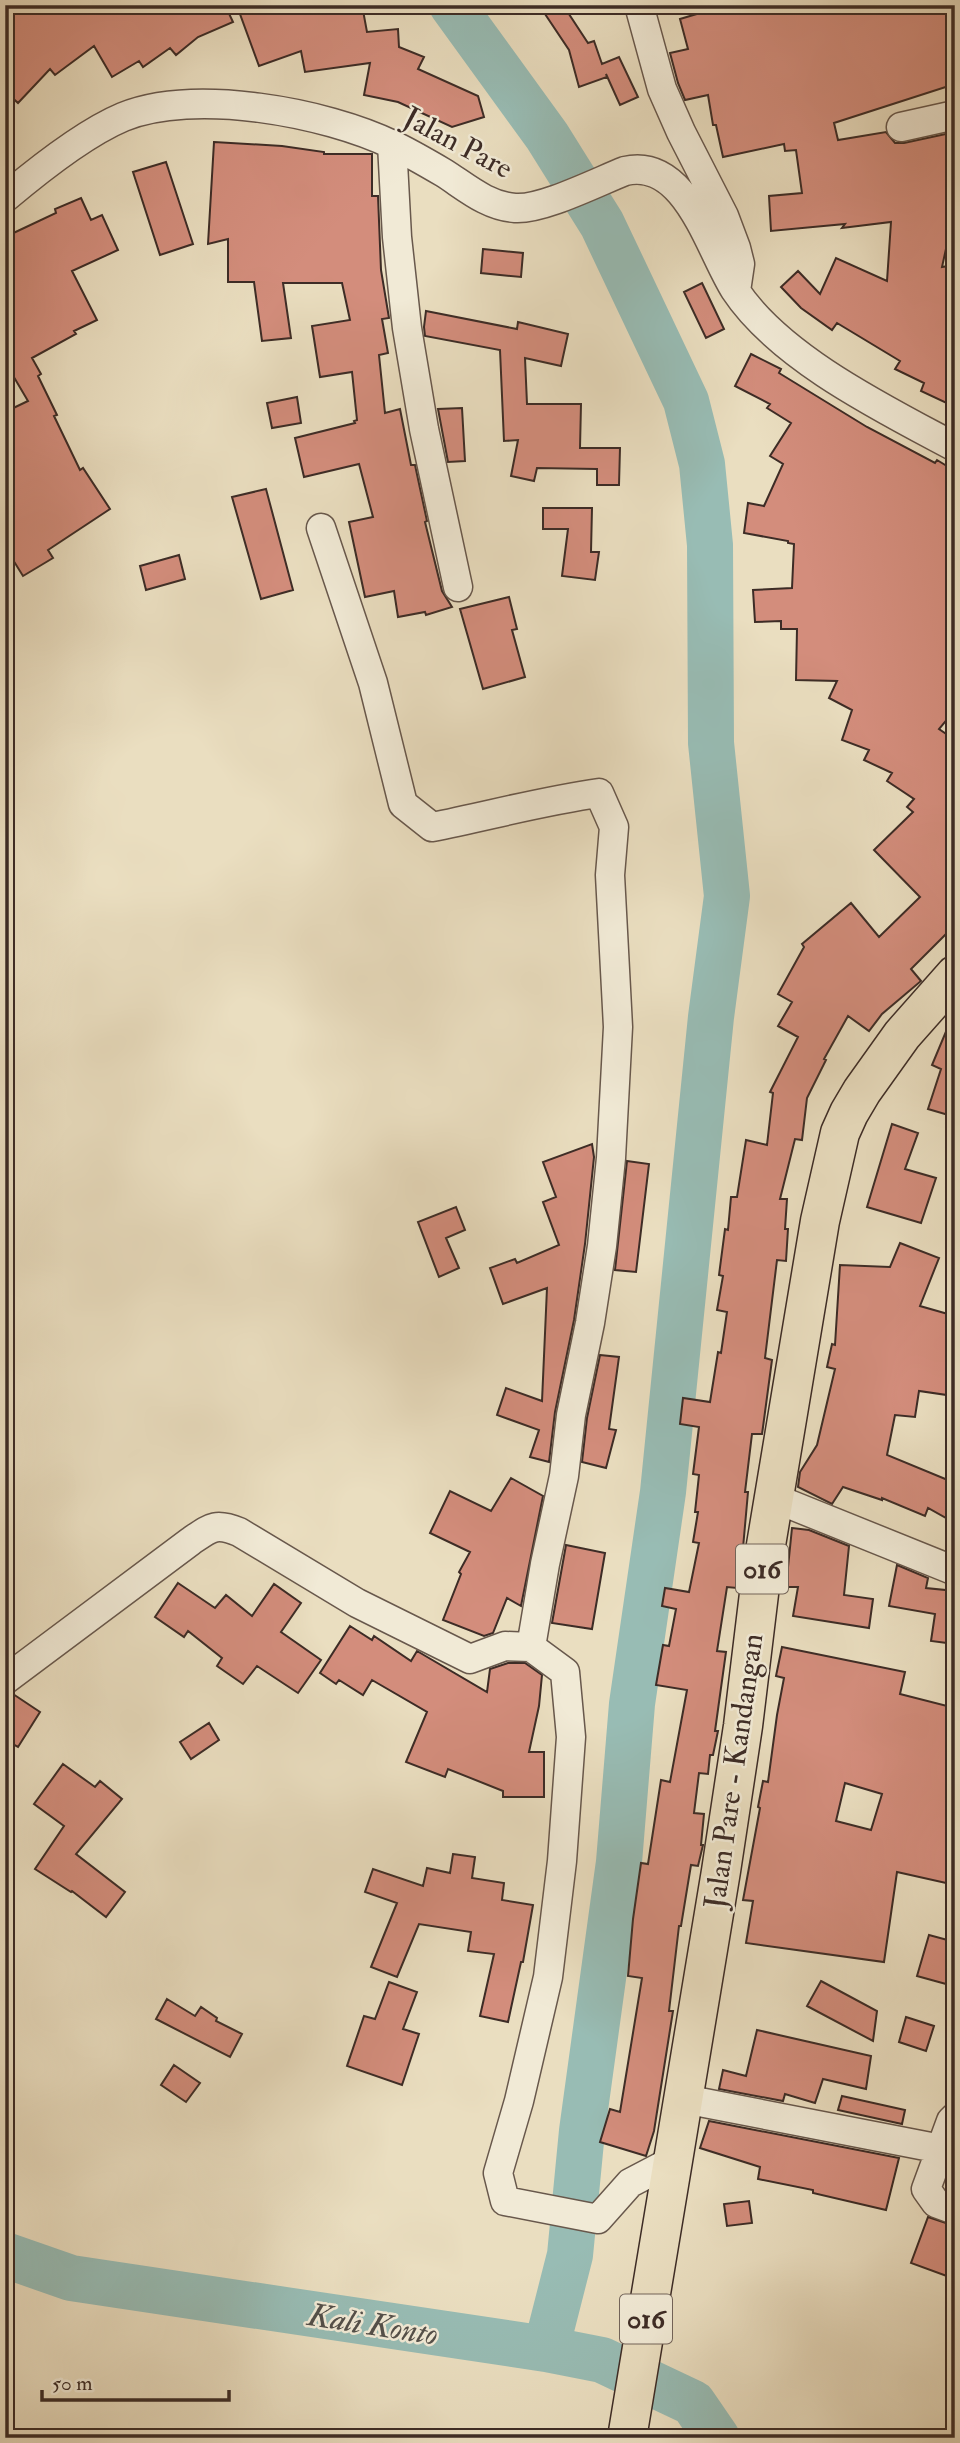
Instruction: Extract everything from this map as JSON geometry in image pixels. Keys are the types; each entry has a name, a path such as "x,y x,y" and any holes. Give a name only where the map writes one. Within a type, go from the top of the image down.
{"main road":[{"name":"Jalan Pare - Kandangan","path":"627,2438 723,1858 743,1726 762,1569 820,1221 840,1133 862,1091 902,1035 955,975"}],"street":[{"path":"639,5 662,89 724,216 736,247 740,264 736,291"},
{"name":"Jalan Pare","path":"5,198 44,167 121,117 163,107 201,103 275,109 362,132 392,145 491,202 517,209 533,207 625,171 636,168 651,170 661,174 681,192 736,291 783,343 827,374 955,447"},
{"path":"901,127 955,115"},
{"path":"392,145 397,237 407,328 424,429 458,587"},
{"path":"321,528 373,683 403,804 432,827 553,799 598,793 614,827 610,875 618,1027 610,1170 590,1322 531,1647"},
{"path":"774,1498 955,1571"},
{"path":"5,1680 191,1541 216,1526 239,1532 357,1603 470,1658 505,1646 531,1647 565,1672 571,1737 567,1818 548,1978 519,2101 498,2173 505,2201 598,2220 630,2183 672,2161"},
{"path":"684,2099 941,2149"},
{"path":"955,2117 926,2189 936,2203 955,2210"}],"building":[{"path":"5,5 225,5 233,22 198,37 176,55 170,48 143,67 139,61 112,77 94,46 55,75 50,69 18,103 5,91"},
{"path":"265,5 362,5 367,32 398,29 399,47 424,57 418,69 478,96 484,117 452,127 398,102 364,95 370,63 305,72 301,51 259,66 240,14"},
{"path":"539,5 563,5 588,43 594,41 602,64 619,57 638,97 620,105 606,74 607,77 579,87 569,50"},
{"path":"727,5 950,5 955,18 955,84 834,123 838,140 886,132 895,143 904,143 955,132 955,225 951,226 942,267 955,265 955,407 921,391 924,383 895,369 900,361 837,323 832,330 801,308 781,287 798,271 820,294 836,258 887,281 891,222 842,228 845,224 771,231 769,196 802,193 796,150 785,151 784,144 723,157 716,125 713,125 708,95 685,100 670,53 688,49 680,19"},
{"path":"214,142 282,146 324,154 372,154 372,196 378,196 381,270 389,318 382,319 388,353 379,355 385,413 400,409 442,591 452,607 426,615 425,612 398,617 394,591 365,597 349,522 373,517 359,464 304,477 295,438 355,423 357,420 352,372 320,377 312,326 350,320 342,283 283,283 291,338 262,341 254,282 228,282 228,239 208,244"},
{"path":"166,162 193,244 160,255 133,172"},
{"path":"81,198 91,220 102,215 118,250 72,271 97,320 74,331 76,334 32,358 57,415 54,416 80,470 83,468 110,509 48,550 53,558 23,576 5,547 5,412 28,401 5,362 5,237"},
{"path":"483,249 523,253 521,277 481,273"},
{"path":"702,283 724,329 706,338 684,292"},
{"path":"426,311 517,329 518,322 568,334 561,366 525,358 527,404 581,404 580,448 620,448 619,485 597,485 597,469 537,468 534,481 511,476 518,440 504,441 500,350 425,336"},
{"path":"751,354 781,369 779,373 867,427 955,471 955,710 939,729 955,740 955,925 911,969 921,981 882,1014 869,1031 848,1016 824,1059 826,1060 807,1098 802,1140 795,1139 780,1199 787,1199 786,1261 777,1260 765,1358 772,1360 762,1434 752,1434 738,1584 737,1588 727,1587 717,1651 726,1652 715,1731 718,1731 713,1755 710,1755 708,1774 699,1773 694,1813 704,1814 703,1845 698,1866 691,1865 679,1926 669,2011 673,2011 654,2131 646,2156 600,2142 610,2109 620,2112 642,1978 628,1976 641,1863 648,1864 661,1780 670,1782 687,1690 656,1685 663,1645 669,1646 676,1609 662,1606 665,1588 689,1592 699,1543 693,1542 698,1512 695,1512 699,1475 693,1474 699,1427 680,1424 683,1398 710,1402 727,1312 717,1310 723,1276 719,1275 731,1197 737,1197 746,1140 767,1145 773,1093 770,1092 798,1037 778,1026 792,1002 778,994 804,947 802,944 851,903 879,937 920,897 874,850 913,812 907,807 914,799 887,781 892,773 864,760 869,750 842,740 852,710 829,698 837,681 796,680 797,629 781,629 781,621 755,622 753,590 792,588 794,544 744,533 748,503 764,506 783,464 770,456 791,423 767,408 770,404 735,386"},
{"path":"297,397 301,423 272,428 267,403"},
{"path":"462,408 465,461 448,462 438,409"},
{"path":"266,489 293,590 261,599 232,497"},
{"path":"543,508 592,508 591,552 599,552 595,580 562,576 568,529 543,529"},
{"path":"179,555 185,579 146,590 140,566"},
{"path":"509,597 517,629 512,630 525,677 483,689 460,609"},
{"path":"955,1010 955,1117 928,1109 941,1069 932,1065"},
{"path":"892,1124 918,1133 905,1169 936,1178 921,1223 867,1207"},
{"path":"592,1144 594,1157 585,1244 574,1320 555,1412 549,1462 530,1457 539,1430 497,1415 506,1388 542,1401 547,1288 503,1304 490,1268 515,1259 517,1263 559,1245 543,1202 556,1197 543,1162"},
{"path":"627,1161 649,1164 636,1272 615,1270"},
{"path":"456,1207 465,1230 446,1238 459,1268 439,1277 418,1222"},
{"path":"900,1243 939,1258 920,1306 955,1316 955,1379 950,1377 947,1395 919,1391 915,1417 895,1415 887,1455 955,1483 955,1523 928,1508 925,1516 882,1498 843,1487 832,1504 798,1487 800,1472 817,1445 835,1369 827,1367 832,1344 835,1345 840,1265 890,1267"},
{"path":"600,1355 619,1357 609,1429 616,1430 606,1468 582,1462 587,1418"},
{"path":"511,1478 543,1496 521,1606 507,1598 493,1633 484,1636 443,1620 461,1574 459,1572 470,1552 430,1533 450,1491 491,1511"},
{"path":"792,1528 809,1530 849,1546 844,1595 873,1599 869,1628 793,1616 798,1587 786,1587"},
{"path":"566,1545 605,1553 592,1629 552,1623"},
{"path":"897,1565 928,1578 926,1588 955,1591 955,1644 931,1641 935,1614 889,1606"},
{"path":"178,1583 215,1608 226,1595 252,1616 274,1584 301,1603 281,1632 321,1660 298,1693 257,1666 243,1684 217,1666 222,1658 188,1631 184,1637 155,1617"},
{"path":"350,1626 372,1640 374,1636 411,1661 417,1651 487,1692 490,1669 508,1663 525,1663 542,1675 539,1706 529,1752 544,1752 544,1797 503,1797 503,1791 448,1769 445,1777 406,1762 427,1712 372,1680 363,1695 339,1680 336,1684 320,1673"},
{"path":"782,1647 905,1672 900,1694 955,1708 955,1885 897,1872 884,1962 746,1943 753,1901 743,1900 763,1781 768,1782 784,1678 776,1676","holes":["845,1783 882,1794 871,1830 836,1821"]},
{"path":"13,1694 40,1712 18,1747 5,1740 5,1696"},
{"path":"209,1723 219,1740 191,1759 180,1742"},
{"path":"63,1764 95,1787 100,1781 122,1799 76,1854 125,1892 106,1917 72,1891 35,1869 64,1826 34,1804"},
{"path":"453,1854 475,1857 472,1878 504,1883 502,1900 533,1905 523,1962 508,2022 480,2016 494,1954 468,1951 471,1932 419,1924 397,1977 371,1967 397,1903 365,1892 373,1869 423,1886 427,1868 450,1873"},
{"path":"929,1935 955,1942 955,1954 946,1984 917,1976"},
{"path":"821,1981 877,2011 873,2041 807,2006"},
{"path":"389,1982 417,1992 403,2029 419,2034 402,2085 347,2066 364,2016 375,2019"},
{"path":"167,1999 195,2016 201,2007 217,2018 216,2021 242,2034 230,2057 156,2019"},
{"path":"906,2017 934,2026 926,2051 899,2042"},
{"path":"757,2030 871,2056 866,2089 823,2079 815,2103 785,2094 783,2101 719,2089 723,2070 746,2076"},
{"path":"174,2065 200,2083 186,2102 161,2085"},
{"path":"842,2096 905,2110 902,2124 838,2110"},
{"path":"709,2121 899,2158 886,2210 813,2193 813,2190 758,2179 760,2167 700,2148"},
{"path":"749,2201 752,2223 727,2226 724,2204"},
{"path":"928,2217 955,2226 955,2279 911,2263"}],"waterway":[{"path":"452,5 547,136 602,224 686,401 702,464 710,545 711,743 727,896 711,1017 663,1492 632,1704 619,1862 582,2131 570,2255 546,2349"},
{"name":"Kali Konto","path":"5,2255 71,2278 546,2349 602,2360 693,2403 717,2438"}]}
